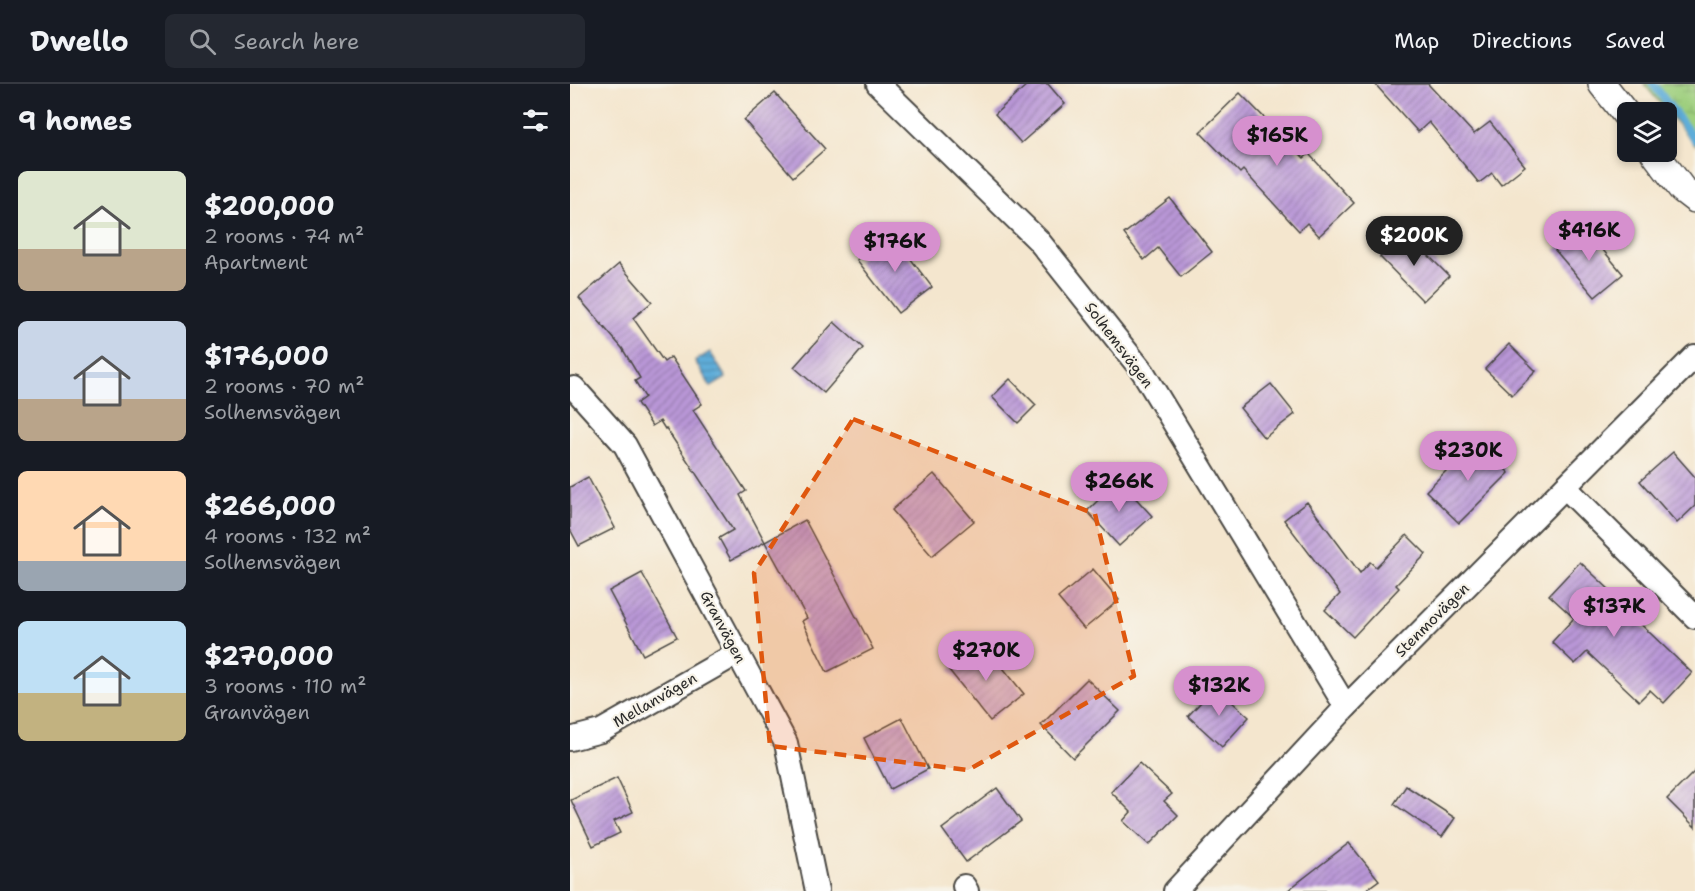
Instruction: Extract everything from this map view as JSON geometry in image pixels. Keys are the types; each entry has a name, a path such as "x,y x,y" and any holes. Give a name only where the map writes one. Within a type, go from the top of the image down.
{"street":[{"name":"Solhemsvägen","path":"878,84 1038,240 1143,372 1346,707"},
{"path":"1602,84 1617,103"},
{"path":"1662,162 1682,189 1695,198"},
{"name":"Stenmovägen","path":"1175,891 1346,707 1695,356"},
{"name":"Granvägen","path":"574,388 625,445 786,743 817,891"},
{"path":"1564,487 1695,617"},
{"name":"Mellanvägen","path":"570,739 602,731 738,653"}],"highlighted area":[{"path":"853,419 1095,514 1134,676 968,770 770,746 754,573"}],"green space":[{"path":"1644,84 1695,84 1695,145 1677,123 1677,102 1659,102"}],"water":[{"path":"710,352 726,378 711,387 695,361"}],"building":[{"path":"1028,84 1048,84 1065,104 1021,143 995,114"},
{"path":"1375,84 1428,84 1474,134 1490,122 1525,166 1501,185 1492,173 1479,183 1429,122 1418,132"},
{"path":"775,93 825,149 793,177 744,120"},
{"path":"1240,93 1304,158 1309,154 1354,203 1319,236 1307,223 1299,231 1243,170 1240,173 1200,132"},
{"path":"1170,198 1212,252 1181,277 1158,248 1144,260 1124,234"},
{"path":"1583,226 1623,274 1595,297 1555,250"},
{"path":"1405,232 1449,276 1423,301 1380,257"},
{"path":"892,234 932,287 898,313 857,260"},
{"path":"619,264 652,302 633,318 664,362 671,357 702,404 693,410 746,491 740,495 765,542 731,560 719,538 733,530 666,428 660,421 652,426 637,403 645,397 635,381 640,378 622,348 579,298"},
{"path":"834,322 863,348 824,393 794,367"},
{"path":"1509,344 1536,371 1512,395 1485,369"},
{"path":"1010,379 1036,405 1018,423 992,397"},
{"path":"1271,384 1295,414 1264,438 1240,408"},
{"path":"1477,440 1509,473 1459,523 1426,491"},
{"path":"1673,452 1695,477 1695,506 1677,523 1640,481"},
{"path":"934,474 974,521 932,556 892,510"},
{"path":"588,477 615,528 579,546 570,529 570,487"},
{"path":"1119,480 1152,516 1119,546 1087,511"},
{"path":"1307,502 1360,573 1370,562 1376,567 1407,535 1426,554 1396,585 1399,588 1353,637 1325,610 1340,594 1284,520"},
{"path":"805,520 873,649 827,672 802,621 807,618 765,542"},
{"path":"1580,562 1629,608 1626,610 1692,673 1664,703 1650,690 1639,701 1587,652 1575,664 1552,642 1574,618 1549,595"},
{"path":"1093,569 1119,600 1084,629 1058,598"},
{"path":"642,573 677,637 643,655 609,591"},
{"path":"983,643 1024,694 990,721 949,670"},
{"path":"1087,679 1120,711 1073,758 1041,725"},
{"path":"1215,687 1249,717 1222,747 1188,716"},
{"path":"902,718 928,769 890,789 864,738"},
{"path":"1139,763 1172,794 1164,801 1178,815 1149,845 1123,821 1131,812 1111,792"},
{"path":"1695,771 1695,827 1667,799"},
{"path":"617,778 633,812 614,821 620,833 593,846 571,800"},
{"path":"1406,786 1455,818 1442,837 1394,804"},
{"path":"997,788 1021,821 966,862 942,829"},
{"path":"1349,843 1379,880 1364,891 1287,891"}],"waterway":[{"path":"1653,84 1695,140"}]}
